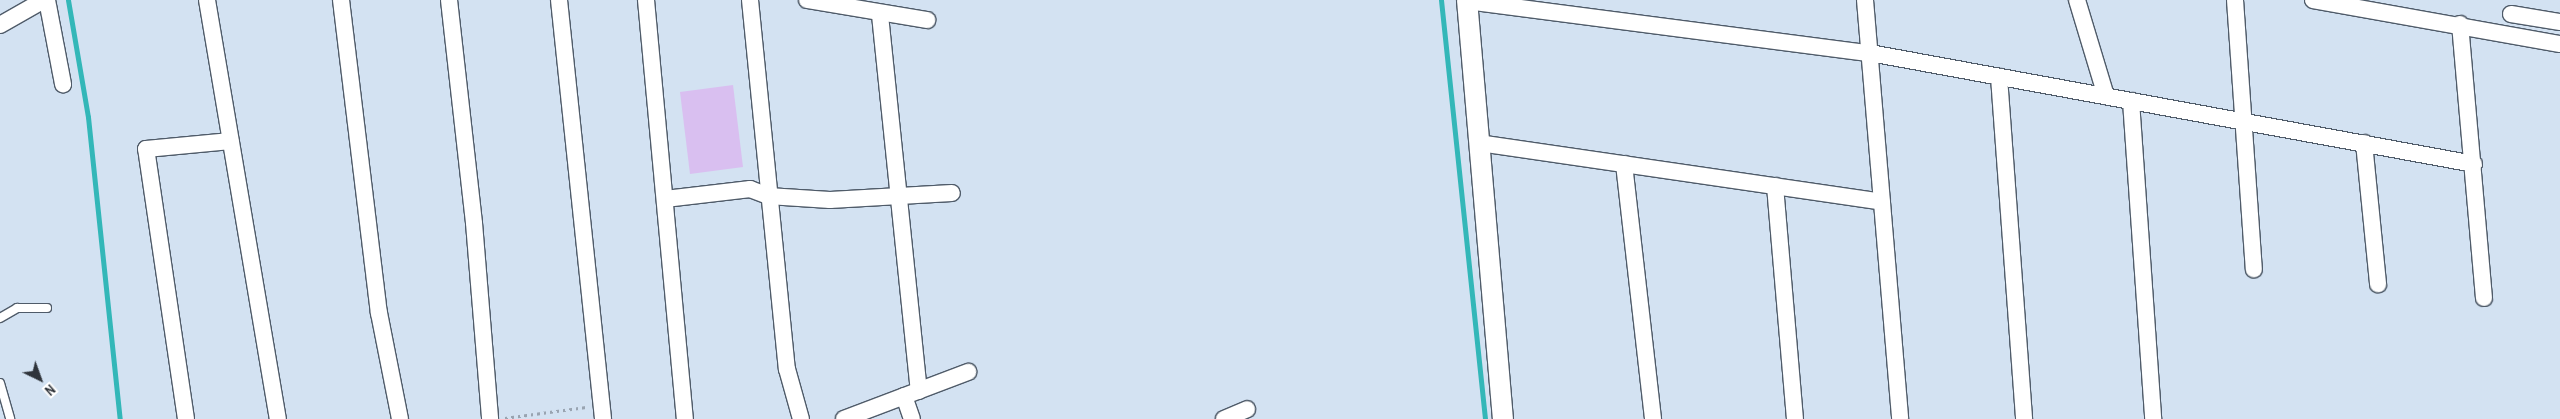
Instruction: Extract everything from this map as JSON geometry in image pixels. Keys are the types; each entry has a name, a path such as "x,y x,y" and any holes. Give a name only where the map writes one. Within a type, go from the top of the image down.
{"street":[{"path":"1,23 46,0 63,84"},
{"path":"208,0 278,419"},
{"path":"341,0 379,313 400,419"},
{"path":"449,0 474,223 490,419"},
{"path":"559,0 602,412"},
{"path":"646,0 684,419"},
{"path":"750,0 768,196 787,369 801,419"},
{"path":"807,0 880,15 927,20"},
{"path":"1865,0 1900,419"},
{"path":"2077,0 2106,96"},
{"path":"2235,0 2254,269"},
{"path":"2313,0 2356,4 2514,33 2560,44"},
{"path":"1503,419 1467,1 1870,53 2474,164"},
{"path":"2514,33 2510,7 2560,22"},
{"path":"880,15 897,197 912,394 912,419"},
{"path":"2460,24 2474,164 2484,298"},
{"path":"1999,76 2024,419"},
{"path":"2131,101 2153,419"},
{"path":"186,419 146,149 231,141"},
{"path":"1479,143 1882,202"},
{"path":"2364,143 2378,284"},
{"path":"1624,164 1653,419"},
{"path":"1775,186 1795,419"},
{"path":"665,199 750,189 768,196 830,200 952,193"},
{"path":"844,419 968,372"},
{"path":"1224,419 1246,409"}],"lane":[{"path":"0,318 17,308 47,308"},
{"path":"0,383 10,419"}],"path":[{"path":"502,419 602,412"}],"shaded area":[{"path":"733,85 743,167 690,174 680,92"}],"waterway":[{"path":"68,0 88,117 120,419"},
{"path":"1441,0 1485,419"}]}
